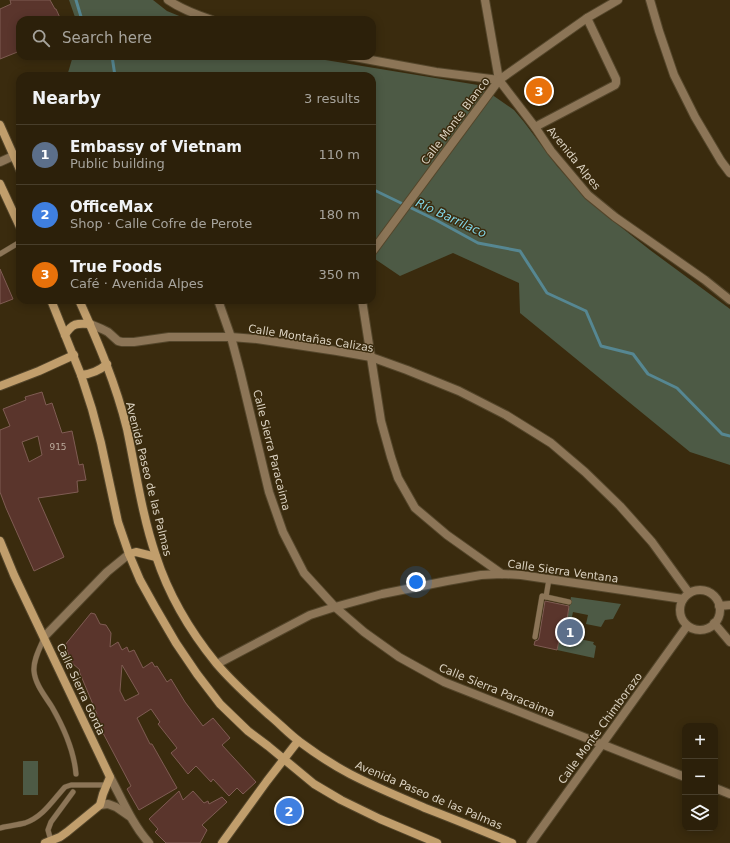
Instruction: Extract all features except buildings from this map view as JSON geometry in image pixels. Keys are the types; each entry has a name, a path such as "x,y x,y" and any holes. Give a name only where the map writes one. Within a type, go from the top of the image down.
{"main road":[{"path":"0,125 16,153"},
{"path":"0,184 16,218"},
{"path":"53,304 74,355 92,409 118,522 129,554 140,580 155,607 176,643 197,674 220,704 248,731 314,784 341,800 380,819 438,843"},
{"name":"Avenida Paseo de las Palmas","path":"81,304 107,364 116,389 127,429 140,499 156,556 176,605 194,634 217,664 254,701 298,741 330,763 382,790 512,843"},
{"path":"66,335 69,328 75,324 90,324"},
{"path":"0,386 74,355"},
{"path":"81,374 95,372 107,364"},
{"name":"Calle Sierra Gorda","path":"0,541 14,575 110,777"},
{"path":"129,554 136,552 156,556"},
{"path":"222,843 253,799 298,741"},
{"path":"54,841 100,805 110,777"}],"street":[{"path":"168,0 175,5 200,16"},
{"name":"Avenida Alpes","path":"485,0 499,80 551,150 588,195 614,217 705,280 730,300"},
{"name":"Calle Monte Blanco","path":"376,247 499,80 587,18 618,0"},
{"path":"650,0 674,75 695,117 721,161 730,173"},
{"path":"534,127 615,85 616,83 616,79 587,18"},
{"path":"371,60 436,72 499,80"},
{"path":"0,162 16,155"},
{"name":"Calle Sierra Paracaima","path":"219,304 231,337 240,371 269,492 283,532 304,573 335,607 364,632 399,657 444,682 682,776"},
{"path":"363,304 381,421 398,478 416,508 447,535 502,574"},
{"name":"Calle Montañas Calizas","path":"90,324 108,332 118,341 122,342 134,342 169,337 231,337 293,344 371,357 459,391 506,415 551,443 585,472 620,506 652,542 686,596"},
{"path":"44,637 107,572 129,554"},
{"name":"Calle Sierra Ventana","path":"217,664 310,615 382,594 481,575 502,574 686,596"},
{"path":"694,591 704,591 714,596 719,606 718,618 708,628 701,630 687,626 681,616 681,604 686,596 694,591"},
{"path":"719,606 730,605"},
{"path":"714,623 730,642"},
{"name":"Calle Monte Chimborazo","path":"531,843 687,626"},
{"name":"Calle Sierra Gorda","path":"110,777 131,818 149,843"},
{"path":"718,789 730,794"},
{"path":"100,805 108,804 116,807 131,818"}],"lane":[{"path":"0,254 16,244"},
{"path":"546,597 549,579"},
{"path":"534,637 542,596 568,602"},
{"path":"44,637 34,666 35,677 59,720 68,741 73,753 76,774"},
{"path":"0,828 24,823 37,817 43,813 67,786 107,785"},
{"path":"54,841 48,830 50,822 73,792"}],"green space":[{"path":"69,0 153,0 167,11 179,16 75,16"},
{"path":"72,60 325,60 478,85 514,110 557,166 586,198 650,250 730,309 730,465 690,452 520,313 519,283 453,253 400,276 376,260 376,72 68,72"},
{"path":"571,597 621,604 613,619 605,620 601,627 586,624 588,615 573,612 571,621 567,620"},
{"path":"560,635 594,642 593,644 596,646 594,658 557,650"},
{"path":"23,761 38,761 38,795 23,795"}],"waterway":[{"name":"Río Barrilaco","path":"76,0 81,16"},
{"name":"Río Barrilaco","path":"113,60 114,72"},
{"name":"Río Barrilaco","path":"376,191 436,220 478,243 520,251 547,293 586,311 601,346 633,354 648,374 677,388 722,434 730,436"}],"place":[{"name":"True Foods","path":"539,91"},
{"name":"Embassy of Vietnam","path":"570,632"},
{"name":"OfficeMax","path":"289,811"}]}
